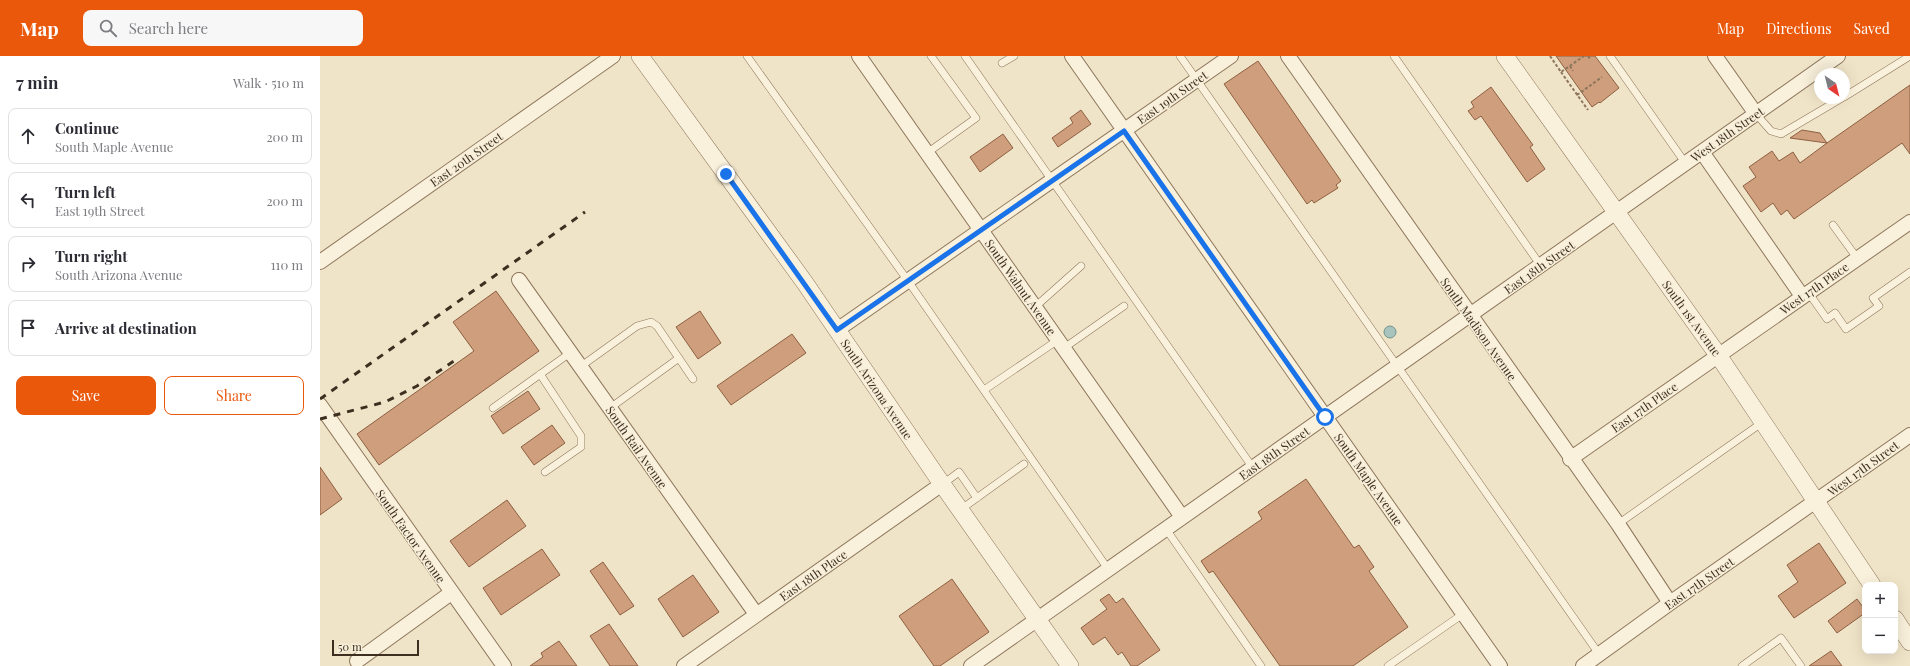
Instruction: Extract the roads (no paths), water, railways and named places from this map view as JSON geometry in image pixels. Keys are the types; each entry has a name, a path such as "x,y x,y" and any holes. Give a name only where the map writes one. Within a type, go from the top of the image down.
{"street":[{"name":"East 20th Street","path":"320,262 613,56"},
{"name":"South Arizona Avenue","path":"640,56 837,330 960,510 1070,666"},
{"name":"South Maple Avenue","path":"1072,56 1500,666"},
{"name":"East 19th Street","path":"837,330 1231,56"},
{"name":"South Madison Avenue","path":"1288,56 1570,459 1618,524 1670,603"},
{"name":"South 1st Avenue","path":"1506,56 1718,355 1870,582"},
{"path":"1715,56 1756,114"},
{"name":"South Walnut Avenue","path":"864,58 927,153 1182,517"},
{"name":"West 18th Street","path":"1616,212 1756,114 1831,58"},
{"path":"1702,152 1805,294"},
{"name":"East 18th Street","path":"971,666 1616,212"},
{"name":"West 17th Place","path":"1718,355 1857,258 1908,227"},
{"name":"South Rail Avenue","path":"519,280 756,614"},
{"name":"East 17th Place","path":"1570,459 1718,355"},
{"name":"South Factor Avenue","path":"320,405 451,594 504,666"},
{"name":"West 17th Street","path":"1816,502 1910,434"},
{"name":"East 18th Place","path":"684,666 942,484"},
{"name":"East 17th Street","path":"1584,666 1670,603 1816,502"},
{"path":"357,661 451,594"},
{"path":"1898,624 1910,642"}],"lane":[{"path":"747,56 908,281 1108,569"},
{"path":"927,153 976,118 931,56"},
{"path":"965,56 1253,468"},
{"path":"1002,62 1014,56"},
{"path":"1180,56 1599,654"},
{"path":"1394,56 1541,266"},
{"path":"1610,56 1686,164"},
{"path":"1850,93 1910,56"},
{"path":"1756,114 1771,131 1781,134 1831,104"},
{"path":"1833,225 1857,258"},
{"path":"1035,307 1081,266"},
{"path":"1805,294 1827,319 1835,313 1846,328 1879,306 1873,298 1910,272"},
{"path":"984,390 1124,306"},
{"path":"580,367 637,326 651,322 656,326 693,379"},
{"path":"493,408 570,353"},
{"path":"610,408 679,358"},
{"path":"540,374 581,436 581,447 545,472"},
{"path":"1618,524 1763,422"},
{"path":"960,510 1024,464"},
{"path":"942,484 959,472 977,498"},
{"path":"1166,529 1261,666"},
{"path":"1388,666 1463,614"},
{"path":"1742,666 1781,638 1801,666"}],"water":[{"path":"1388,326 1392,326 1396,332 1392,338 1388,338 1384,334 1384,330"}],"railway":[{"path":"320,399 585,212"},
{"path":"320,419 385,402 417,386 454,361"}]}
